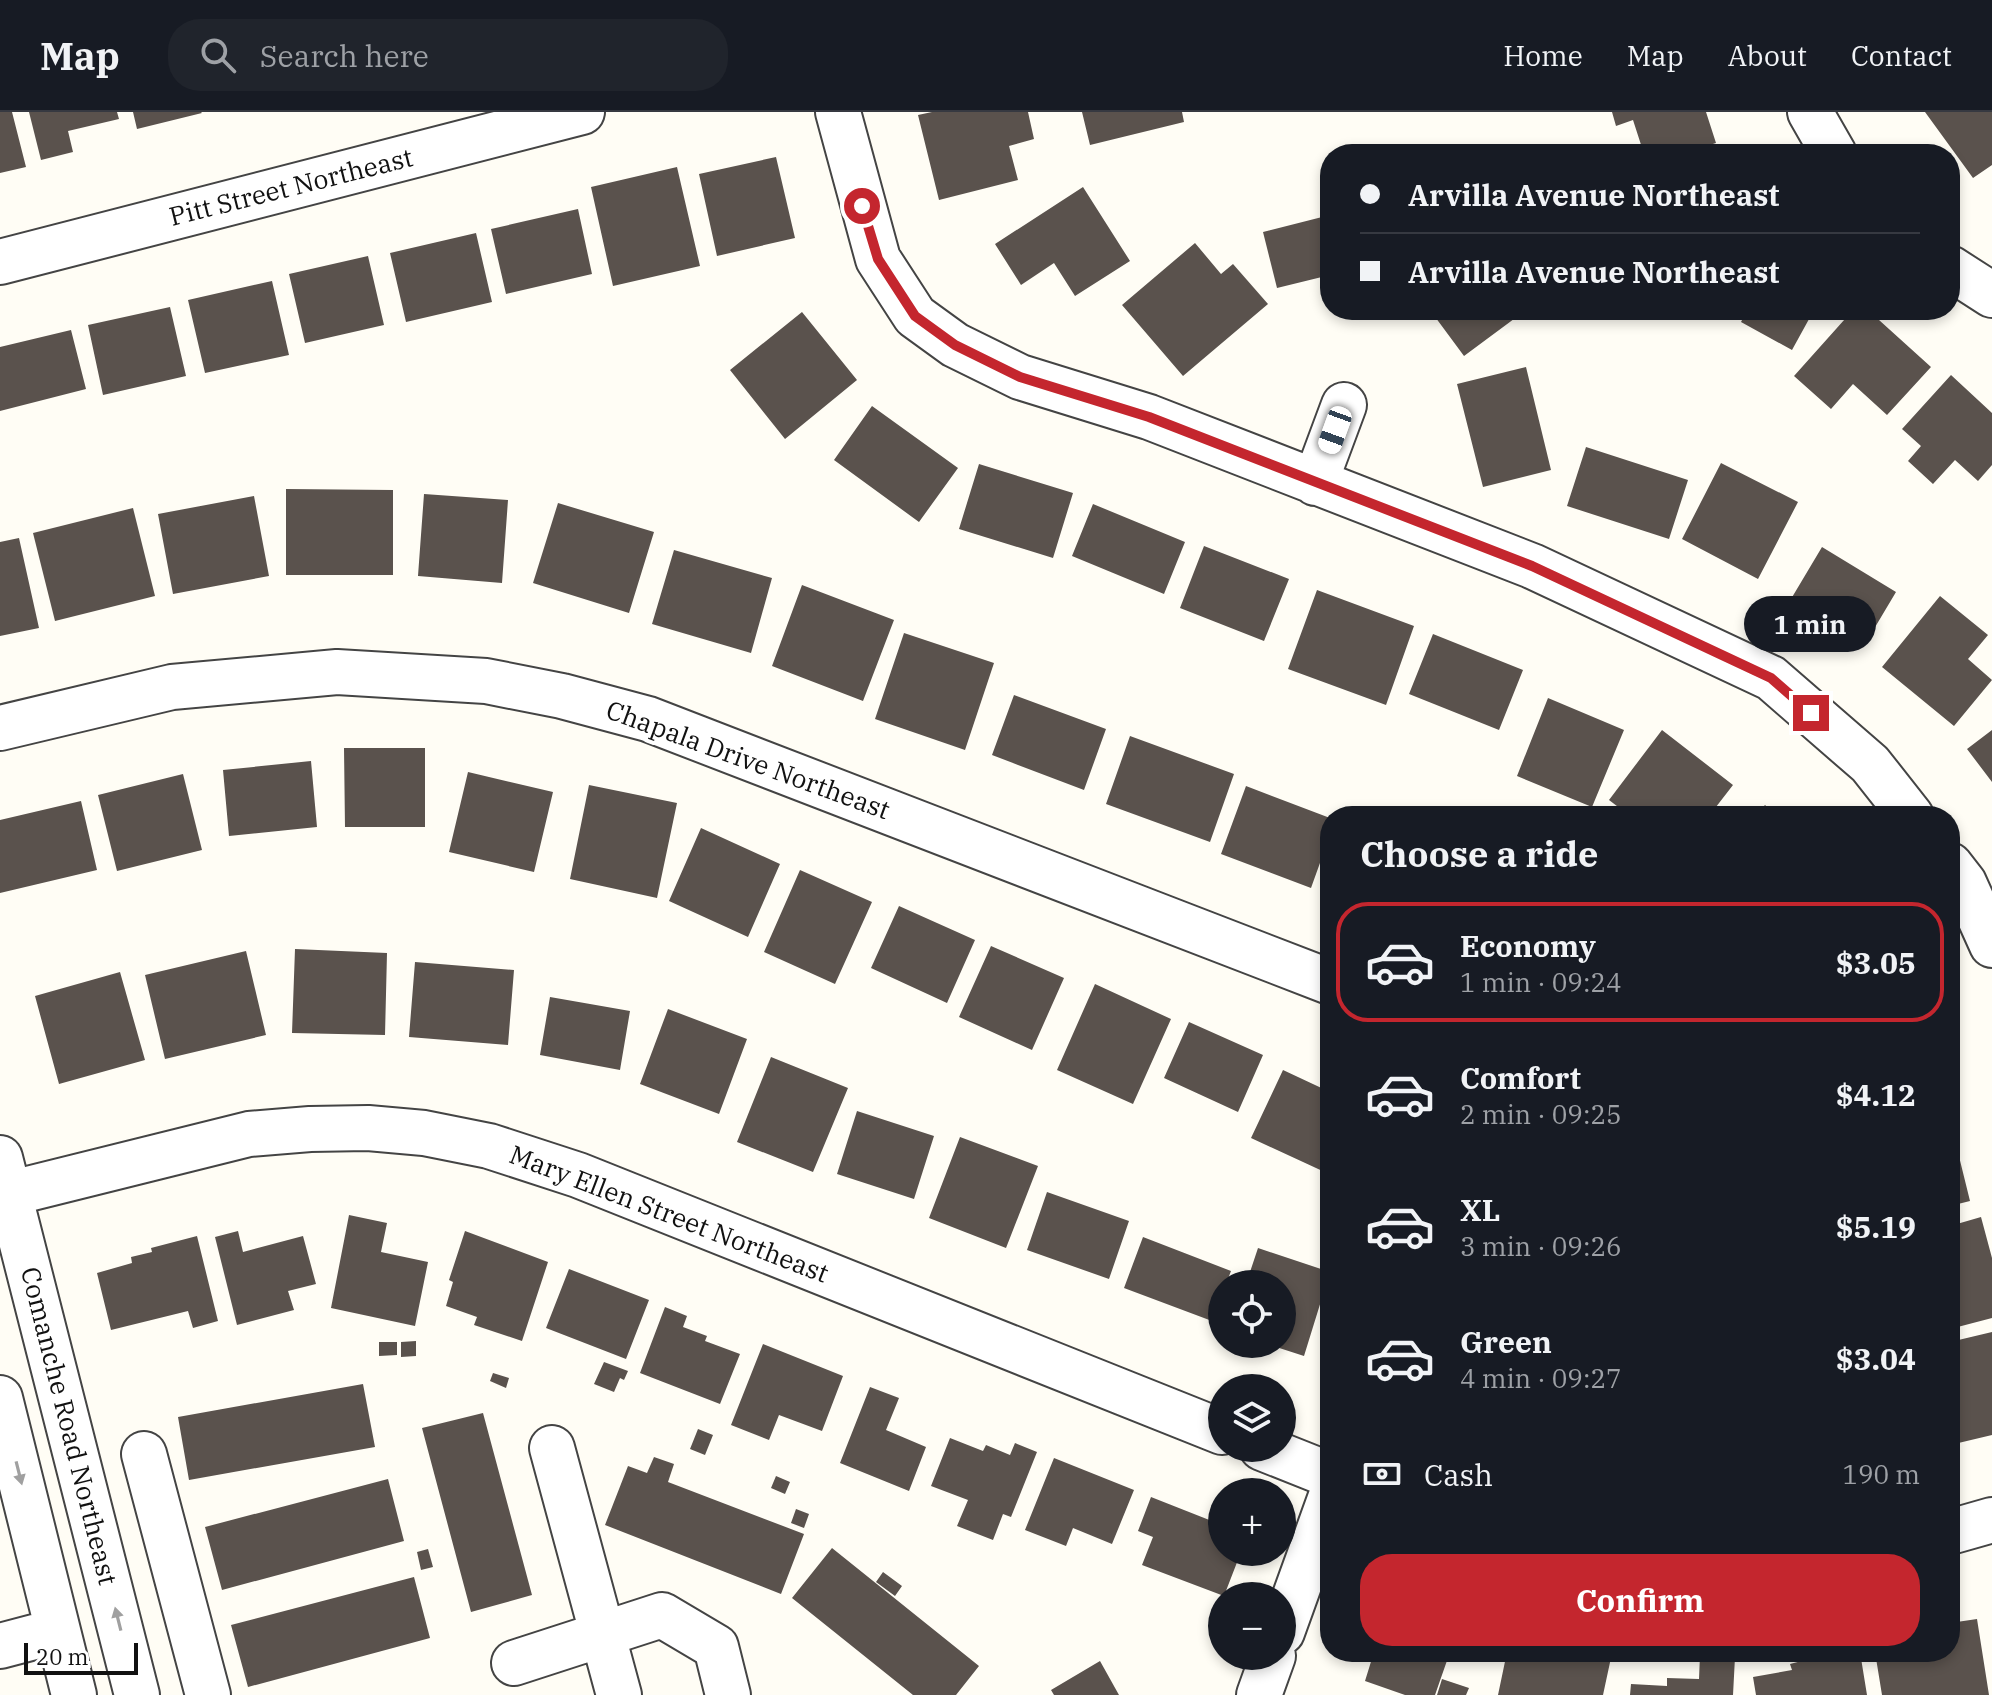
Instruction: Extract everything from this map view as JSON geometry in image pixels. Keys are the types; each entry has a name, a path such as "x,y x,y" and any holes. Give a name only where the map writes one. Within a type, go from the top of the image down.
{"street":[{"name":"Pitt Street Northeast","path":"0,262 582,112"},
{"path":"838,112 878,259 915,316 955,345 1020,377 1149,417 1532,566 1771,678 1870,764 1903,806"},
{"path":"1810,112 1828,144"},
{"path":"1960,274 1992,295"},
{"path":"1315,483 1344,405"},
{"name":"Chapala Drive Northeast","path":"0,728 172,687 337,672 486,681 648,719 1320,978"},
{"path":"1960,878 1992,945"},
{"name":"Mary Ellen Street Northeast","path":"3,1183 249,1134 368,1128 424,1133 489,1146 578,1175 1208,1426"},
{"name":"Comanche Road Northeast","path":"3,1183 137,1695"},
{"path":"0,1398 74,1695"},
{"path":"552,1448 600,1635 619,1695"},
{"path":"144,1454 208,1695"},
{"path":"1296,1462 1320,1471"},
{"path":"1960,1529 1992,1520"},
{"path":"1296,1593 1320,1527"},
{"path":"514,1663 662,1615 716,1647 728,1695"},
{"path":"0,1646 57,1631"},
{"path":"1259,1695 1268,1670"}],"building":[{"path":"0,112 12,112 26,167 0,173"},
{"path":"29,112 117,112 119,119 68,131 73,152 41,160"},
{"path":"133,112 201,112 202,113 137,129"},
{"path":"932,112 1028,112 1034,139 1009,146 1018,180 939,200 918,115"},
{"path":"1082,112 1182,112 1184,122 1090,145"},
{"path":"1612,112 1706,112 1716,143 1641,144 1633,120 1616,126"},
{"path":"1925,112 1992,112 1992,165 1973,178 1960,160 1960,144 1948,144"},
{"path":"776,157 795,238 717,256 699,174"},
{"path":"677,167 700,266 613,286 591,187"},
{"path":"1083,187 1130,261 1075,296 1054,263 1021,285 995,244"},
{"path":"578,209 592,274 506,294 491,229"},
{"path":"1320,218 1320,277 1277,288 1263,232"},
{"path":"476,233 492,302 406,322 390,253"},
{"path":"1195,243 1221,274 1233,264 1268,304 1183,376 1122,305"},
{"path":"368,256 384,325 305,343 289,274"},
{"path":"272,281 289,355 205,373 188,300"},
{"path":"170,307 186,376 103,395 88,325"},
{"path":"802,312 857,380 785,439 730,370"},
{"path":"1437,320 1513,320 1464,356"},
{"path":"1742,320 1808,320 1792,350"},
{"path":"1844,320 1879,320 1931,367 1887,415 1853,384 1831,409 1794,376"},
{"path":"71,330 86,389 0,411 0,347"},
{"path":"1526,367 1551,470 1483,487 1457,384"},
{"path":"1951,375 1992,413 1992,465 1978,481 1955,460 1933,484 1908,461 1921,446 1902,429"},
{"path":"872,406 958,468 919,522 834,460"},
{"path":"1586,447 1688,480 1669,539 1567,506"},
{"path":"1721,463 1798,502 1758,579 1682,539"},
{"path":"979,464 1073,493 1053,558 959,529"},
{"path":"286,489 393,490 393,575 286,575"},
{"path":"424,494 508,500 502,583 418,576"},
{"path":"254,496 269,576 173,594 158,514"},
{"path":"558,503 654,532 629,613 533,583"},
{"path":"1093,504 1185,542 1164,594 1072,556"},
{"path":"133,508 155,596 55,621 33,533"},
{"path":"19,538 39,628 0,636 0,542"},
{"path":"1204,546 1289,579 1264,641 1180,608"},
{"path":"1822,547 1896,592 1865,644 1791,599"},
{"path":"674,550 772,578 751,653 652,624"},
{"path":"802,585 894,620 863,701 772,666"},
{"path":"1317,590 1414,626 1386,705 1288,669"},
{"path":"1940,596 1988,635 1968,659 1992,680 1954,726 1882,667"},
{"path":"904,633 994,663 965,750 875,719"},
{"path":"1433,634 1523,670 1499,730 1409,694"},
{"path":"1014,695 1106,729 1084,790 992,755"},
{"path":"1548,698 1624,730 1592,806 1517,776"},
{"path":"1662,730 1733,785 1717,806 1617,806 1609,800"},
{"path":"1992,730 1992,782 1967,749"},
{"path":"1130,736 1234,774 1210,842 1106,804"},
{"path":"344,748 425,748 425,827 345,827"},
{"path":"311,761 317,827 229,836 223,770"},
{"path":"468,772 553,792 534,872 449,852"},
{"path":"183,774 202,850 117,871 98,795"},
{"path":"589,785 677,803 657,898 570,879"},
{"path":"1246,786 1320,814 1320,863 1311,888 1221,854"},
{"path":"81,801 97,870 0,893 0,820"},
{"path":"701,828 780,864 748,937 669,901"},
{"path":"800,870 872,902 835,984 764,952"},
{"path":"899,906 975,940 947,1003 871,968"},
{"path":"991,946 1064,978 1032,1050 959,1017"},
{"path":"295,949 387,953 385,1035 292,1033"},
{"path":"246,951 266,1035 165,1059 145,975"},
{"path":"415,962 514,970 508,1045 409,1037"},
{"path":"120,972 145,1060 59,1084 35,996"},
{"path":"1095,984 1171,1019 1133,1104 1057,1070"},
{"path":"550,997 630,1011 620,1070 540,1055"},
{"path":"668,1009 747,1039 719,1114 640,1084"},
{"path":"1189,1022 1263,1055 1238,1112 1164,1078"},
{"path":"771,1057 848,1088 813,1172 737,1142"},
{"path":"1283,1070 1320,1087 1320,1170 1251,1138"},
{"path":"857,1111 934,1136 914,1199 837,1174"},
{"path":"960,1137 1038,1166 1006,1248 929,1218"},
{"path":"1960,1160 1970,1201 1960,1204"},
{"path":"1047,1192 1129,1221 1109,1279 1027,1250"},
{"path":"349,1215 387,1223 381,1252 428,1262 415,1326 331,1308"},
{"path":"1981,1217 1992,1258 1992,1318 1960,1326 1960,1223"},
{"path":"238,1231 243,1252 303,1236 316,1284 288,1291 294,1310 237,1325 215,1237"},
{"path":"465,1231 548,1262 522,1341 474,1325 477,1317 446,1306 453,1282 449,1280"},
{"path":"197,1236 218,1321 193,1328 188,1311 111,1330 97,1273 132,1263 131,1257 152,1252 151,1248"},
{"path":"1143,1237 1228,1270 1208,1270 1208,1320 1124,1288"},
{"path":"1258,1248 1320,1269 1320,1304 1304,1356 1296,1353 1296,1270 1251,1270"},
{"path":"569,1269 649,1300 626,1359 546,1328"},
{"path":"665,1307 687,1316 683,1327 707,1336 705,1341 740,1354 720,1404 640,1373"},
{"path":"1992,1332 1992,1435 1960,1443 1960,1340"},
{"path":"416,1341 416,1356 401,1357 401,1342"},
{"path":"379,1342 397,1342 397,1355 379,1356"},
{"path":"763,1344 843,1376 822,1431 779,1415 769,1440 731,1425"},
{"path":"604,1362 628,1371 624,1380 620,1378 614,1392 594,1384"},
{"path":"493,1373 509,1378 506,1388 490,1381"},
{"path":"363,1384 375,1447 189,1480 178,1417"},
{"path":"870,1387 899,1398 886,1430 926,1447 909,1491 840,1463"},
{"path":"483,1413 532,1595 471,1612 422,1428"},
{"path":"698,1429 713,1435 705,1455 690,1449"},
{"path":"950,1438 983,1451 986,1445 1010,1455 1015,1443 1037,1452 1011,1517 1003,1514 993,1540 957,1526 968,1500 931,1486"},
{"path":"654,1457 674,1464 668,1482 804,1534 781,1594 605,1525 628,1466 647,1473"},
{"path":"1054,1458 1134,1490 1112,1544 1073,1528 1066,1546 1025,1530"},
{"path":"776,1476 790,1482 785,1494 771,1488"},
{"path":"388,1479 404,1541 222,1590 205,1527"},
{"path":"1151,1497 1208,1519 1208,1566 1236,1566 1229,1582 1208,1582 1208,1590 1142,1565 1153,1537 1138,1531"},
{"path":"796,1509 809,1514 804,1528 791,1523"},
{"path":"832,1548 979,1666 956,1695 913,1695 792,1598"},
{"path":"428,1549 433,1567 421,1570 417,1552"},
{"path":"883,1572 902,1586 895,1596 876,1582"},
{"path":"414,1577 430,1638 248,1687 231,1625"},
{"path":"1977,1619 1989,1695 1882,1695 1877,1662 1960,1662 1960,1622"},
{"path":"1100,1661 1119,1695 1054,1695 1051,1690"},
{"path":"1371,1662 1447,1662 1435,1695 1405,1695 1365,1681"},
{"path":"1505,1662 1610,1662 1603,1695 1498,1695"},
{"path":"1700,1662 1735,1662 1733,1695 1630,1695 1631,1684 1667,1686 1667,1678 1699,1679"},
{"path":"1862,1662 1867,1695 1756,1695 1753,1677 1792,1670 1790,1664"},
{"path":"1442,1679 1469,1688 1466,1695 1437,1695"}],"route":[{"path":"862,206 878,259 915,316 955,345 1020,377 1149,417 1384,511 1532,566 1667,632 1771,678 1811,713"}]}
